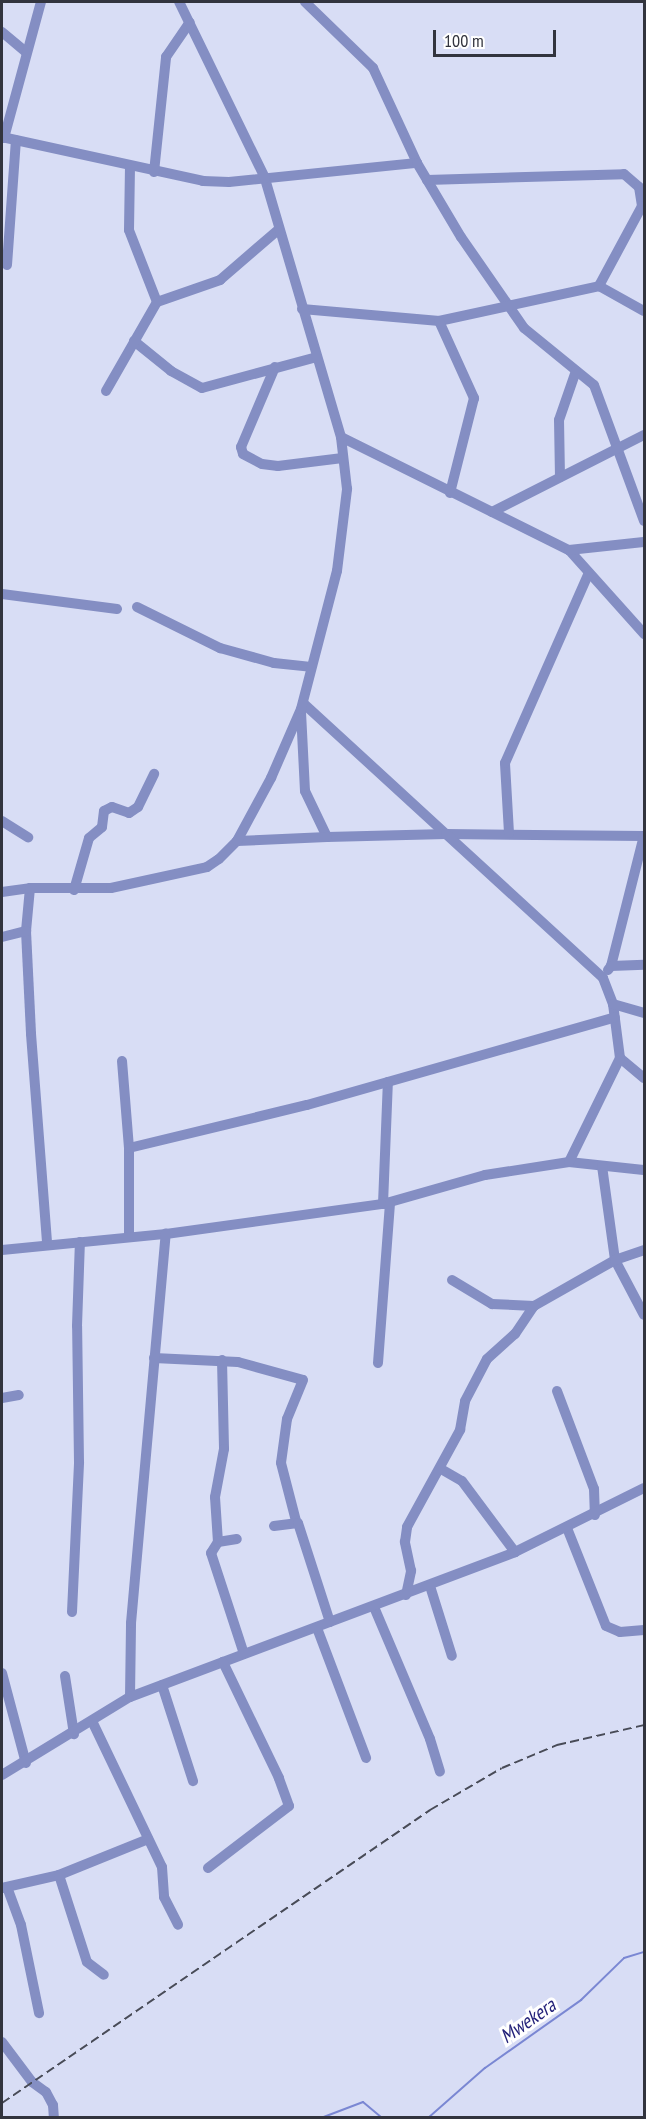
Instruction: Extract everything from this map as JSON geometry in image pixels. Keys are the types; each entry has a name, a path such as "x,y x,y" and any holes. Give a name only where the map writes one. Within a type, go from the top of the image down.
{"street":[{"path":"41,2 3,138 154,172 212,181 417,163"},
{"path":"305,2 373,68 417,163 524,328 594,385 616,449 645,520"},
{"path":"2,892 30,888 74,890 111,888 207,867 237,841 271,778 302,706 337,571 344,527 341,437 278,230 265,178 190,22 185,5"},
{"path":"154,172 166,57 190,22"},
{"path":"2,32 26,52"},
{"path":"7,265 16,140"},
{"path":"130,166 129,230 157,302"},
{"path":"427,180 624,174 639,187 642,206 598,286"},
{"path":"106,391 157,302 220,280 278,230"},
{"path":"302,309 439,321 509,308 598,286 645,311"},
{"path":"439,321 474,398 450,493"},
{"path":"134,341 171,371 202,388 316,357"},
{"path":"275,368 241,447 243,454 262,464 278,466 343,458"},
{"path":"560,477 559,420 576,371"},
{"path":"492,512 645,435"},
{"path":"341,437 569,550 588,575 644,628"},
{"path":"569,550 645,542"},
{"path":"509,833 505,764 588,575"},
{"path":"2,594 117,609"},
{"path":"137,607 220,648 274,663 311,667"},
{"path":"302,706 603,978 613,1004 620,1058 569,1162"},
{"path":"302,706 305,791 327,837"},
{"path":"74,890 89,838 102,827 104,811 112,807 129,813 138,807 154,774"},
{"path":"2,821 28,837"},
{"path":"237,841 509,833 644,836 611,966 603,978"},
{"path":"30,888 26,931 47,1244"},
{"path":"2,937 26,931"},
{"path":"611,966 645,965"},
{"path":"613,1004 645,1013"},
{"path":"129,1148 388,1082 615,1017"},
{"path":"620,1058 645,1078"},
{"path":"122,1061 129,1148 129,1237"},
{"path":"378,1363 387,1203 388,1082"},
{"path":"2,1250 166,1234 387,1203 485,1175 569,1162 645,1170"},
{"path":"602,1166 615,1260 645,1315"},
{"path":"130,1698 131,1623 147,1477 154,1358 166,1234"},
{"path":"72,1612 79,1462 77,1326 80,1242"},
{"path":"406,1595 411,1570 405,1542 407,1527 441,1469 460,1430 461,1413 487,1359 515,1334 534,1306 615,1260 645,1250"},
{"path":"452,1280 492,1304 534,1306"},
{"path":"154,1358 222,1360 280,1373 304,1383 287,1419 281,1463 296,1521 330,1622"},
{"path":"222,1360 224,1449 214,1497 218,1542 211,1553 244,1654"},
{"path":"557,1391 594,1489 595,1515"},
{"path":"2,1398 19,1395"},
{"path":"441,1469 462,1481 514,1552"},
{"path":"2,1775 26,1763 130,1698 430,1586 514,1552 595,1515 645,1488"},
{"path":"274,1526 296,1521"},
{"path":"567,1528 606,1626 620,1632 645,1630"},
{"path":"218,1542 237,1539"},
{"path":"430,1586 452,1656"},
{"path":"374,1607 430,1739 440,1773"},
{"path":"317,1628 366,1758"},
{"path":"208,1868 288,1806 279,1778 223,1662"},
{"path":"2,1673 26,1763"},
{"path":"65,1676 74,1734"},
{"path":"162,1685 193,1781"},
{"path":"92,1721 162,1867 164,1897 178,1926"},
{"path":"39,2013 21,1925 4,1888 59,1875 148,1839"},
{"path":"59,1875 87,1962 104,1975"},
{"path":"2,2042 32,2082 46,2092 53,2105 54,2118"}],"waterway":[{"name":"Mwekera","path":"428,2118 485,2068 581,2000 624,1958 644,1952"},
{"name":"Mwekera","path":"321,2118 363,2102 382,2118"}],"railway":[{"path":"2,2103 430,1810 502,1768 557,1745 644,1725"}]}
